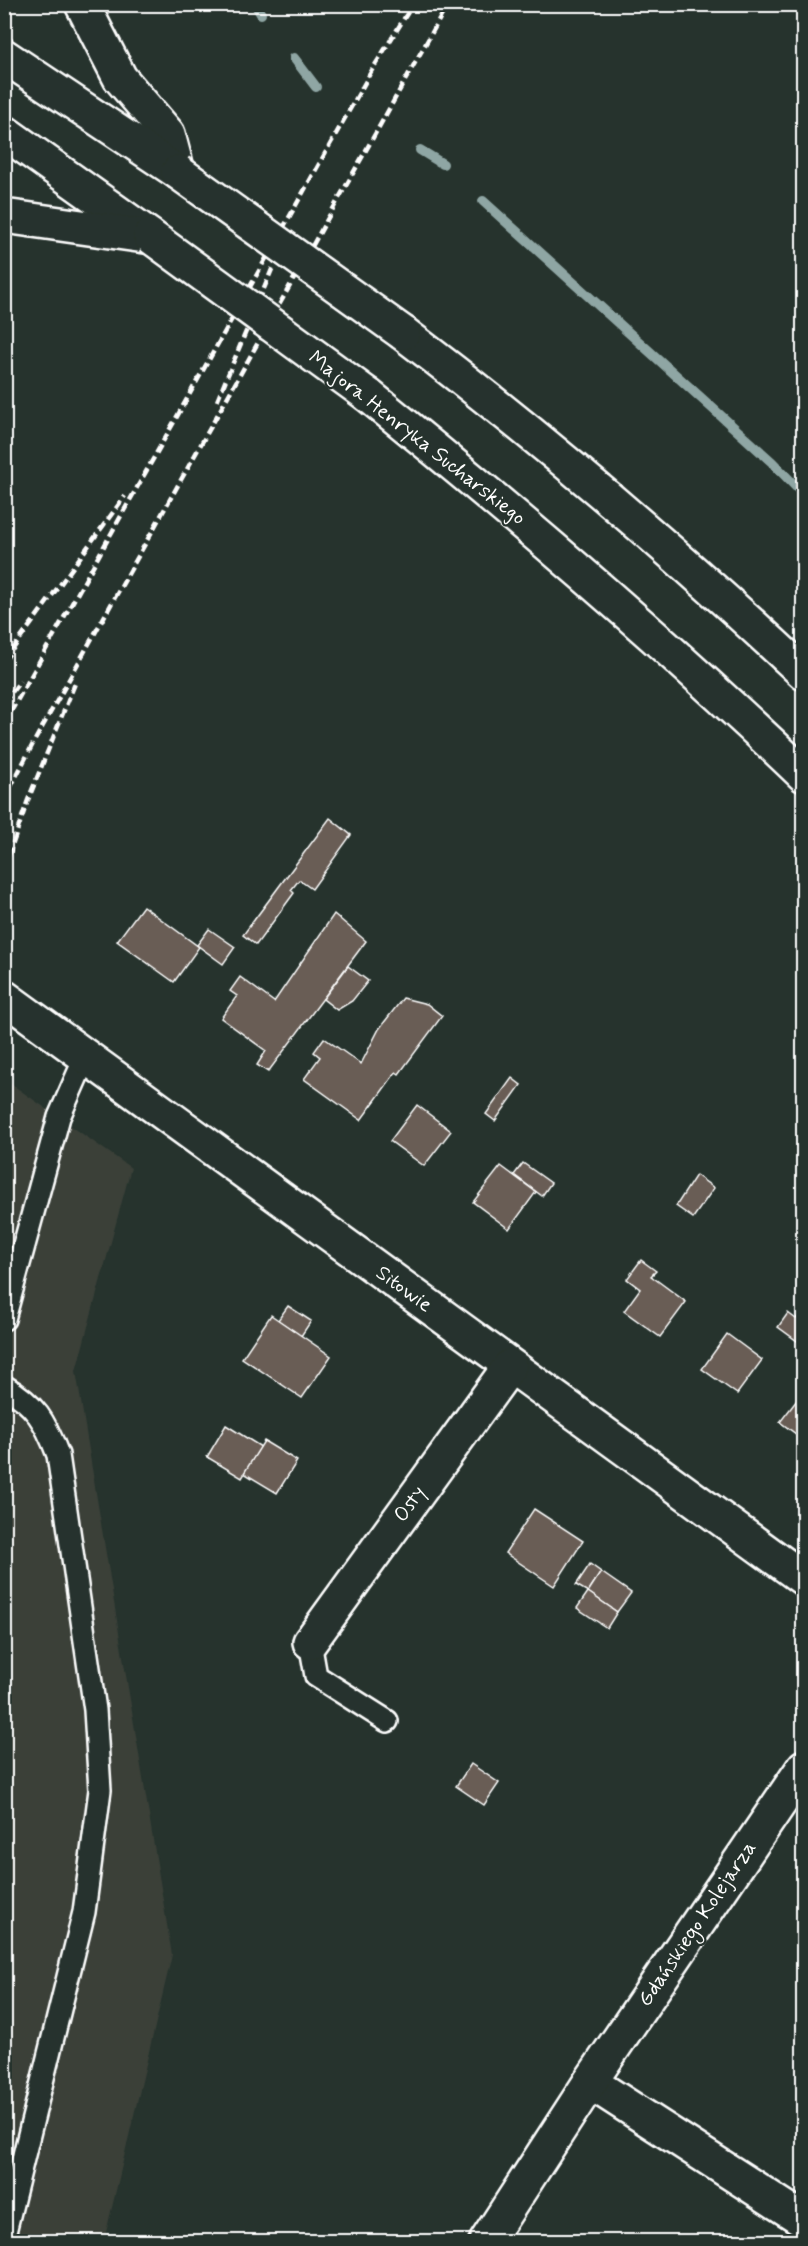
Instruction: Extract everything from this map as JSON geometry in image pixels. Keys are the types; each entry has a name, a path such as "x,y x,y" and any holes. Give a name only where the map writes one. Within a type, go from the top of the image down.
{"main road":[{"path":"82,4 120,78 168,134 178,172"},
{"path":"4,56 178,172 479,390 701,576 804,673"},
{"name":"Majora Henryka Sucharskiego","path":"4,132 368,395 566,559 660,642 804,776"},
{"path":"4,216 150,236"},
{"name":"Sitowie","path":"4,997 804,1579"},
{"name":"Osty","path":"310,1642 510,1366"},
{"name":"Gdańskiego Kolejarza","path":"486,2241 590,2082 804,1767"},
{"path":"590,2082 804,2220"}],"lane":[{"path":"4,1318 59,1118 85,1058"},
{"path":"4,1386 27,1399 46,1425 58,1455 95,1710 100,1790 84,1912 4,2236"},
{"path":"310,1642 316,1676 387,1720"}],"shaded area":[{"path":"4,1079 131,1168 76,1371 172,1955 104,2241 5,2241"}],"building":[{"path":"330,818 351,835 312,889 299,880 291,890 294,893 256,945 243,935"},
{"path":"143,906 199,947 174,982 117,941"},
{"path":"334,914 366,941 268,1072 257,1065 266,1051 221,1018 237,996 230,991 240,977 274,1002"},
{"path":"209,929 235,947 223,964 197,945"},
{"path":"348,966 368,981 352,1001 337,1010 323,999"},
{"path":"403,998 427,1004 442,1016 399,1074 396,1072 361,1120 304,1079 320,1057 314,1052 324,1038 361,1064 379,1029"},
{"path":"512,1078 521,1085 495,1121 486,1114"},
{"path":"417,1105 451,1131 424,1166 390,1141"},
{"path":"523,1163 551,1183 542,1196 514,1175"},
{"path":"501,1166 536,1192 509,1229 473,1202"},
{"path":"696,1175 714,1188 693,1218 676,1206"},
{"path":"641,1260 656,1271 651,1276 686,1302 660,1337 624,1311 640,1289 627,1279"},
{"path":"288,1306 311,1321 301,1336 278,1320"},
{"path":"804,1308 804,1346 778,1327 788,1313 796,1319"},
{"path":"271,1315 331,1356 302,1398 242,1358"},
{"path":"727,1334 762,1360 737,1394 702,1369"},
{"path":"804,1391 804,1440 780,1422"},
{"path":"226,1425 261,1447 242,1478 207,1457"},
{"path":"264,1441 297,1461 277,1493 244,1473"},
{"path":"534,1509 583,1541 554,1586 505,1553"},
{"path":"590,1564 601,1572 588,1592 576,1585"},
{"path":"601,1572 631,1593 617,1612 588,1592"},
{"path":"588,1592 617,1612 607,1628 577,1608"},
{"path":"471,1764 499,1783 484,1805 456,1786"}],"waterway":[{"path":"255,4 261,14"},
{"path":"294,58 316,87"},
{"path":"420,150 443,164"},
{"path":"483,201 772,462 804,495"}],"railway":[{"path":"4,724 372,70 413,4"},
{"path":"4,800 35,740 448,4"},
{"path":"217,401 283,243"},
{"path":"4,661 125,496"},
{"path":"4,703 20,681"},
{"path":"4,869 28,800 76,681"}]}
